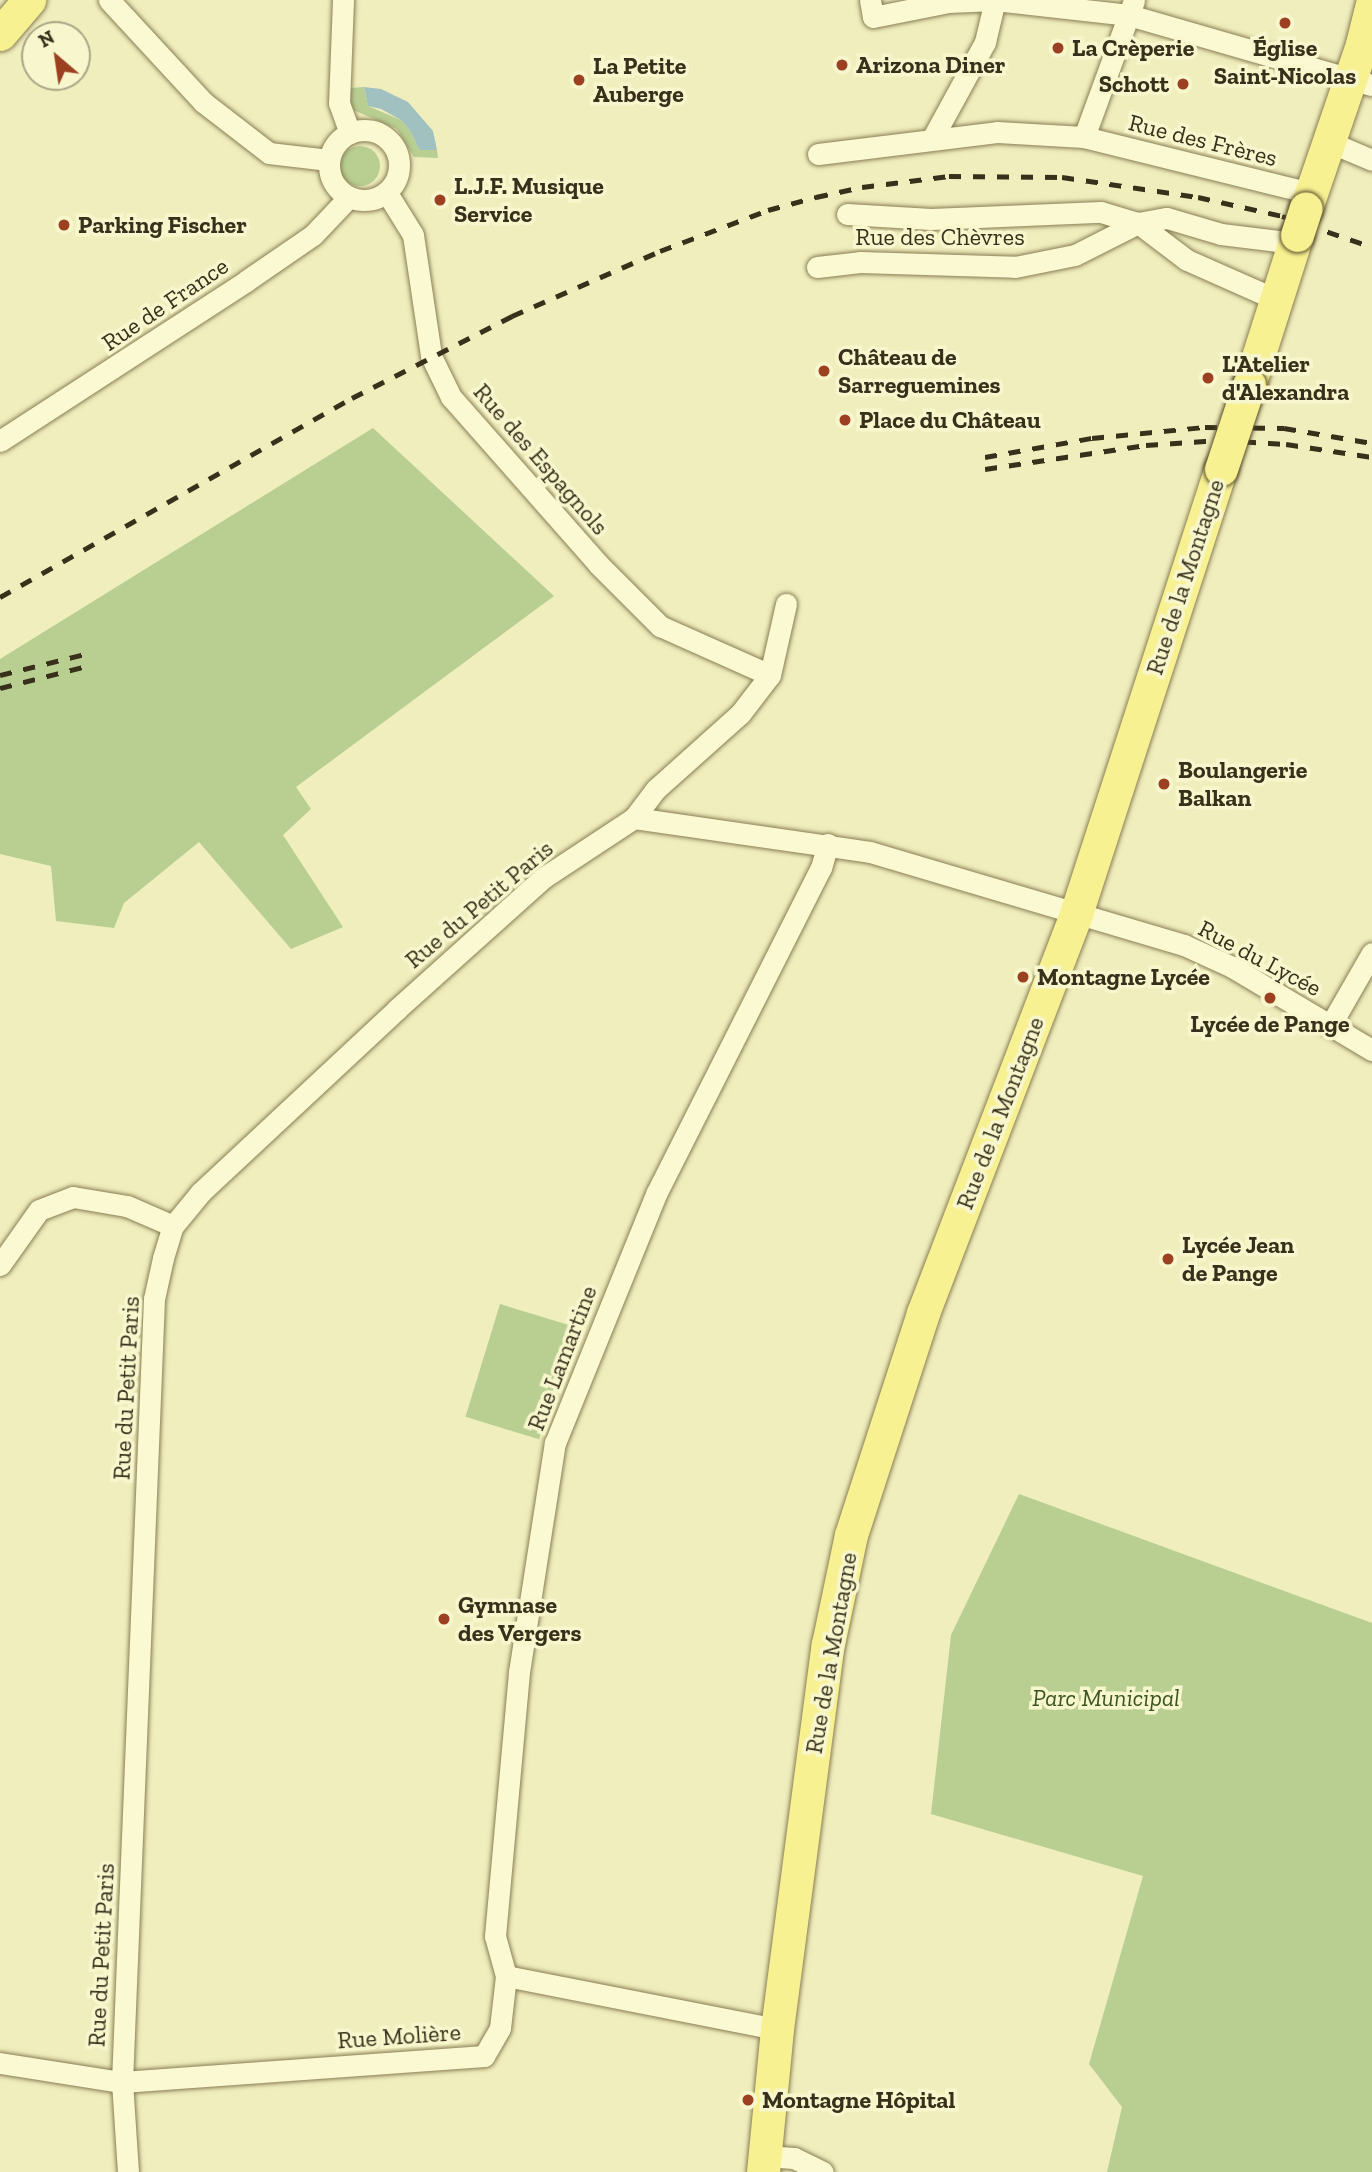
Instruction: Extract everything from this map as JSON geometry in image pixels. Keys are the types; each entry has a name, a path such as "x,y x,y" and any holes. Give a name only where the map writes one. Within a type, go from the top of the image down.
{"main road":[{"path":"0,34 29,0"},
{"name":"Rue de la Montagne","path":"764,2164 777,2029 828,1644 851,1535 923,1313 1076,914 1327,141 1360,82 1372,4"}],"street":[{"path":"109,0 126,9 203,103 269,153 329,160"},
{"path":"343,0 339,103 350,132"},
{"path":"932,139 985,42 995,0"},
{"path":"872,9 995,0 1131,7 1360,82"},
{"path":"1084,137 1098,91 1131,7"},
{"path":"375,131 395,146 400,171 387,193 375,199 361,201 348,198 333,182 329,160 332,149 350,132 375,131"},
{"name":"Rue des Frères","path":"818,155 997,132 1084,137 1302,220"},
{"path":"1327,141 1372,160"},
{"name":"Rue des Espagnols","path":"387,193 413,235 431,356 451,397 598,564 660,626 770,675"},
{"name":"Rue de France","path":"0,441 304,241 348,198"},
{"name":"Rue des Chèvres","path":"847,214 931,219 1101,212 1138,223 1187,260 1275,299"},
{"name":"Rue des Chèvres","path":"817,267 860,262 1015,267 1075,255 1138,223 1167,218 1221,234 1302,220"},
{"name":"Rue du Petit Paris","path":"128,2172 122,2082 154,1299 173,1226 201,1192 543,878 634,818 656,789 740,714 770,675 786,604"},
{"path":"634,818 870,852 1076,914"},
{"name":"Rue Lamartine","path":"506,1976 495,1936 517,1686 555,1443 656,1194 821,868 828,844"},
{"name":"Rue du Lycée","path":"1076,914 1184,945 1232,967 1372,1050"},
{"path":"1330,1026 1372,953"},
{"path":"0,1265 40,1210 73,1197 127,1206 173,1226"},
{"path":"506,1976 777,2029"},
{"name":"Rue Molière","path":"0,2063 122,2082 484,2056 500,2028 506,1976"},
{"path":"764,2164 794,2158 823,2172"}],"green space":[{"path":"364,87 368,106 401,120 411,132 419,150 437,150 438,158 414,157 397,129 351,109 351,88"},
{"path":"360,146 368,147 374,152 379,158 379,174 374,180 368,185 360,186 352,185 346,180 341,174 340,166 341,158 346,152 352,147"},
{"path":"373,428 554,596 296,787 311,809 283,835 343,927 291,949 199,842 124,903 114,928 56,921 51,866 0,854 0,659"},
{"path":"500,1304 574,1327 539,1439 466,1417"},
{"name":"Parc Municipal","path":"1019,1494 1372,1623 1372,2172 1107,2172 1122,2107 1089,2064 1143,1876 931,1814 951,1635"}],"water":[{"path":"364,87 381,89 408,102 433,131 437,150 419,150 411,132 401,120 381,109 368,106"}],"railway":[{"path":"0,597 352,398 512,316 660,251 768,210 816,197 862,187 949,176 1062,177 1198,197 1282,216 1372,247"},
{"path":"985,457 1092,438 1205,427 1284,428 1372,443"},
{"path":"985,469 1146,445 1220,440 1286,444 1372,457"},
{"path":"0,675 85,654"},
{"path":"0,688 87,666"}],"place":[{"name":"Église Saint-Nicolas","path":"1285,23"},
{"name":"La Crèperie","path":"1058,48"},
{"name":"Arizona Diner","path":"842,65"},
{"name":"La Petite Auberge","path":"579,80"},
{"name":"Schott","path":"1183,84"},
{"name":"L.J.F. Musique Service","path":"440,200"},
{"name":"Parking Fischer","path":"64,225"},
{"name":"Château de Sarreguemines","path":"824,371"},
{"name":"L'Atelier d'Alexandra","path":"1208,378"},
{"name":"Place du Château","path":"845,420"},
{"name":"Boulangerie Balkan","path":"1164,784"},
{"name":"Montagne Lycée","path":"1023,977"},
{"name":"Lycée de Pange","path":"1270,998"},
{"name":"Lycée Jean de Pange","path":"1168,1259"},
{"name":"Gymnase des Vergers","path":"444,1619"},
{"name":"Montagne Hôpital","path":"748,2100"}]}
